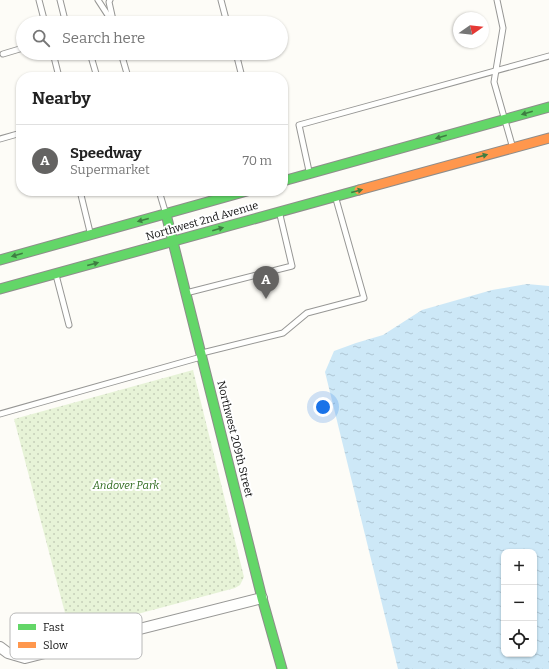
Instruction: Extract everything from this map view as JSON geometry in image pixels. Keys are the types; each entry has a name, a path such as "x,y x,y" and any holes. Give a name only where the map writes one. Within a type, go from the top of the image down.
{"main road":[{"path":"288,180 549,107"},
{"name":"Northwest 2nd Avenue","path":"0,289 549,138"},
{"name":"Northwest 2nd Avenue","path":"0,260 230,196"},
{"name":"Northwest 209th Street","path":"166,214 262,598 282,669"}],"street":[{"path":"142,628 262,598"}],"lane":[{"path":"39,0 43,16"},
{"path":"60,0 63,16"},
{"path":"98,0 108,16"},
{"path":"110,0 109,2 112,16"},
{"path":"221,0 226,16"},
{"path":"496,0 503,28 494,82 513,148"},
{"path":"3,54 16,50"},
{"path":"310,174 299,125 549,56"},
{"path":"55,60 58,72"},
{"path":"92,60 95,72"},
{"path":"123,60 127,72"},
{"path":"238,60 241,72"},
{"path":"0,139 16,134"},
{"path":"81,196 91,235"},
{"path":"161,196 166,214"},
{"path":"0,414 283,333 306,313 364,298 336,197"},
{"path":"186,293 292,266 280,212"},
{"path":"55,274 69,325"}],"green space":[{"name":"Andover Park","path":"193,370 244,577 240,585 235,588 141,613 65,613 14,419"}],"water":[{"path":"527,284 549,286 549,669 398,669 325,372 334,351 383,335 422,310 492,290"}],"traffic: fast":[{"path":"288,180 549,107"},
{"path":"0,289 359,190"},
{"path":"0,260 229,196"},
{"path":"166,214 262,598 282,669"}],"traffic: slow":[{"path":"359,190 549,138"}],"place":[{"name":"Speedway","path":"266,299"}]}
